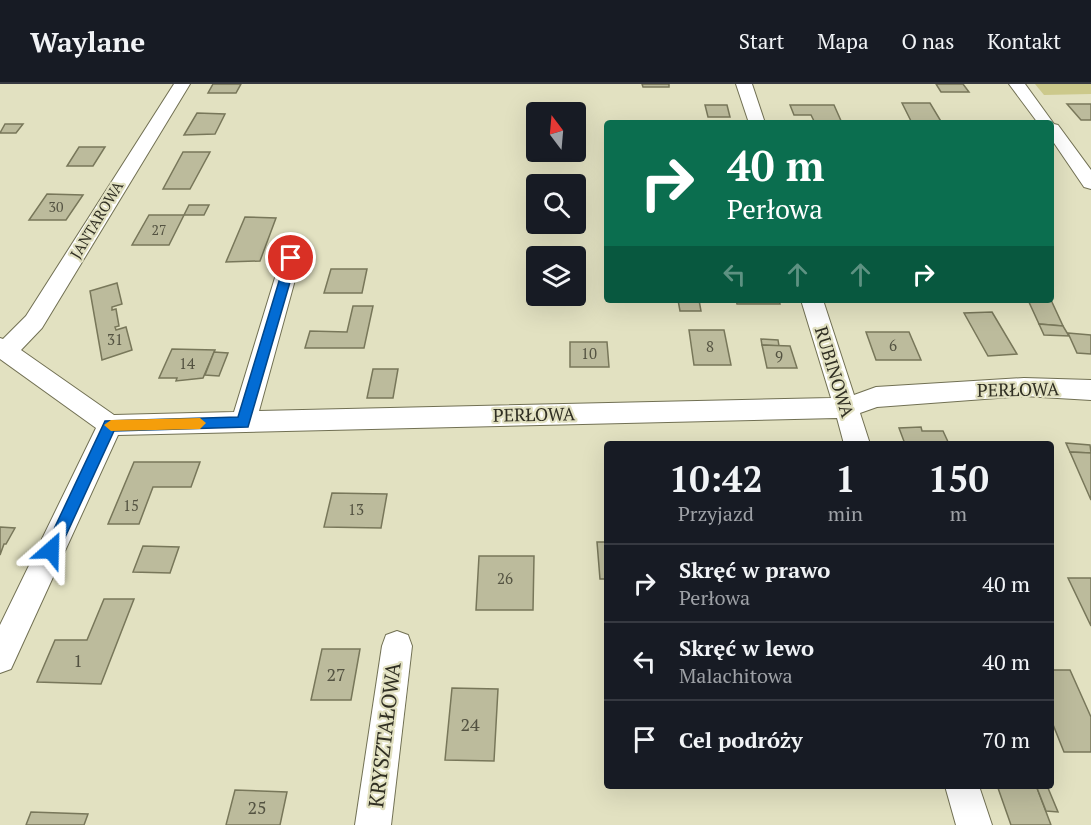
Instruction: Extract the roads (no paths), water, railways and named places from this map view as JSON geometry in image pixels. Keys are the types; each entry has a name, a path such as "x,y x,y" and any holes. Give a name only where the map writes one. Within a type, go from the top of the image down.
{"street":[{"name":"JANTAROWA","path":"3,349 34,322 182,84"},
{"path":"744,84 756,120"},
{"path":"1017,84 1045,120"},
{"path":"1054,132 1091,183"},
{"path":"243,423 291,258"},
{"name":"RUBINOWA","path":"813,303 856,441"},
{"path":"0,658 110,425 3,349"},
{"name":"PERŁOWA","path":"110,425 846,408 876,397 1024,387 1091,390"},
{"name":"KRYSZTAŁOWA","path":"373,825 396,646"},
{"path":"963,789 974,825"}]}
